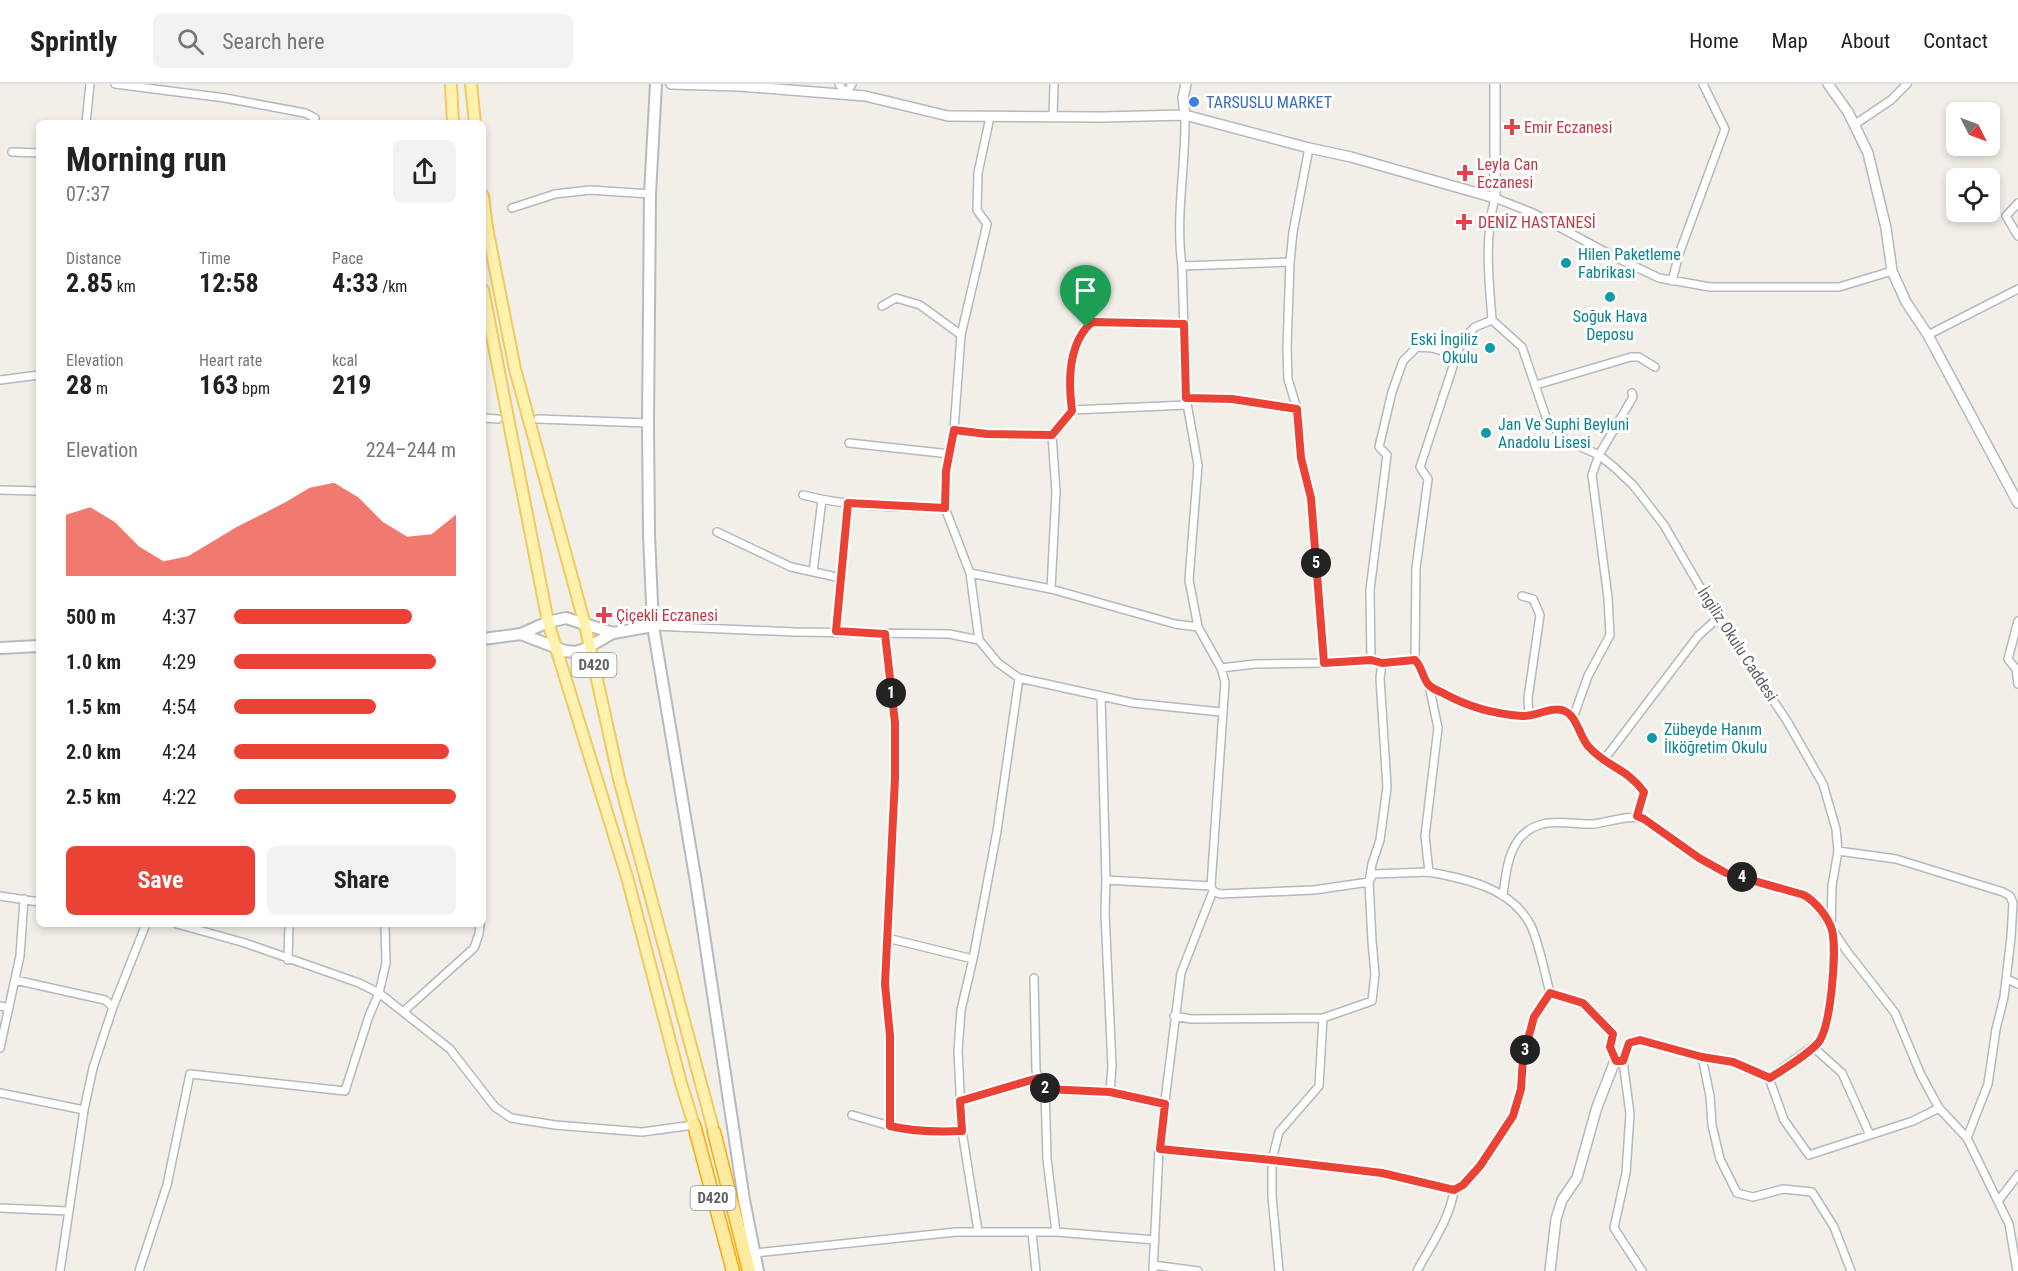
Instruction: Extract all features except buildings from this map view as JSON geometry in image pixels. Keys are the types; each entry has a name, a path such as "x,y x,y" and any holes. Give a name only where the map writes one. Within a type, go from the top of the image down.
{"highway":[{"name":"D420","path":"694,1125 733,1271"},
{"name":"D420","path":"714,1132 749,1271"}],"main road":[{"path":"452,84 453,120"},
{"path":"471,84 475,120"},
{"path":"656,84 650,194 648,423 653,626 697,888 744,1200 758,1271"},
{"name":"D420","path":"486,220 515,369 585,625 619,779 714,1132"},
{"path":"486,305 548,622 627,877 694,1125"},
{"path":"486,639 521,634 548,622 566,618 614,633"},
{"path":"521,634 570,652 580,651 614,633 653,626"},
{"path":"0,648 36,646"}],"street":[{"path":"86,120 90,84"},
{"path":"115,84 225,98 305,113 315,120"},
{"path":"671,84 740,86 865,96 948,117 1185,115 1352,157 1495,198 1533,213 1659,278 1710,287 1839,287 1892,271"},
{"path":"839,84 846,94"},
{"path":"846,94 852,84"},
{"path":"1053,116 1054,84"},
{"path":"1186,84 1185,144 1179,226 1187,402 1197,465 1189,580 1198,627 1221,668 1225,682 1221,712 1212,888 1181,973 1174,1016 1160,1149 1153,1268 1198,1271"},
{"path":"1429,872 1425,836 1438,728 1429,685 1415,660 1416,568 1428,479 1420,466 1461,342 1475,327 1492,320 1488,238 1490,215 1495,198 1495,84"},
{"path":"1672,280 1679,254 1725,129 1703,84"},
{"path":"1828,84 1848,112 1868,153 1886,228 1892,271 1906,302 1928,335 2018,503"},
{"path":"1854,125 1891,100 1907,84"},
{"path":"990,117 978,173 977,210 987,224 961,335 954,430 946,471 945,508 970,573 980,640 998,663 1019,678 1133,703 1221,712"},
{"path":"1309,148 1293,232 1290,262 1287,320 1288,379 1297,409 1301,458 1311,498 1324,663"},
{"path":"12,152 36,153"},
{"path":"512,208 555,194 590,190 650,194"},
{"path":"2018,203 2006,216 2018,236"},
{"path":"1182,266 1290,262"},
{"path":"1928,335 2018,289"},
{"path":"882,306 896,298 920,305 961,335"},
{"name":"İngiliz Okulu Caddesi","path":"1492,320 1522,347 1547,420 1565,440 1599,455 1633,485 1652,507 1718,618 1787,721 1823,784 1836,829 1838,851 1832,886 1831,927 1835,943 1828,1016 1820,1042 1770,1078"},
{"path":"1072,411 1069,386 1072,364 1077,342 1092,322 1184,324"},
{"path":"1371,660 1370,590 1387,455 1379,447 1392,392 1403,361 1417,347 1432,348 1456,355"},
{"path":"1536,385 1631,357 1639,357 1655,367"},
{"path":"0,380 36,375"},
{"path":"1573,718 1588,676 1610,635 1608,598 1592,475 1599,455 1633,397 1632,393"},
{"path":"1051,589 1056,492 1052,435 1072,411 1232,399 1297,409"},
{"path":"486,418 498,419"},
{"path":"538,419 648,423"},
{"path":"954,430 987,434 1052,435"},
{"path":"849,442 950,454"},
{"path":"0,490 36,491"},
{"path":"803,495 848,503 945,508"},
{"path":"813,572 822,500"},
{"path":"836,631 848,503"},
{"path":"717,532 775,561 842,578"},
{"path":"970,573 1051,589 1175,624 1198,627"},
{"path":"1522,596 1533,599 1540,615 1528,698 1529,715"},
{"path":"1603,761 1698,636 1718,618"},
{"path":"2018,621 2008,659 2016,669 2018,684"},
{"path":"653,626 795,632 949,634 980,640"},
{"path":"885,634 895,723 895,778 885,984 890,1036 890,1126"},
{"path":"1221,668 1255,664 1371,660 1382,663 1415,660"},
{"path":"1174,1016 1191,1019 1323,1018 1372,1001 1375,974 1371,941 1369,882 1380,840 1386,799 1387,764 1380,678 1382,663"},
{"path":"978,1231 962,1131 958,1051 961,1010 997,831 1019,678"},
{"path":"1429,685 1467,706 1499,713 1529,715 1555,710 1564,711 1573,718 1586,743 1603,761 1630,775 1644,792 1637,816"},
{"path":"1101,696 1105,913 1112,1066 1110,1092"},
{"path":"1503,896 1508,857 1530,829 1543,824 1569,822 1591,824 1637,816 1699,858 1726,873 1804,895 1816,904 1846,950 1895,1013 1921,1076 1939,1108 1967,1138 2014,1235 2017,1271"},
{"path":"1838,851 1896,859 2010,896 2013,903 2007,979 1996,1029 1988,1084 1967,1138"},
{"path":"1369,882 1373,874 1429,872 1462,878 1487,886 1518,909 1531,927 1550,993 1534,1017 1523,1058 1521,1089 1513,1116 1480,1166 1463,1185 1454,1190 1439,1233 1417,1271"},
{"path":"1106,880 1212,888 1220,894 1314,890 1369,882"},
{"path":"0,896 36,901"},
{"path":"0,1048 20,956 24,898"},
{"path":"60,1271 84,1110 93,1068 145,927"},
{"path":"288,960 289,927"},
{"path":"139,1271 167,1185 190,1074 345,1091 369,1016 379,993 386,963 385,927"},
{"path":"404,1011 474,948 480,927"},
{"path":"211,928 288,960 359,983 379,993 450,1049 495,1107 511,1118 555,1125 642,1132 694,1125"},
{"path":"887,938 973,959"},
{"path":"1034,978 1038,1078 1045,1089 1047,1159 1056,1232"},
{"path":"2007,979 2018,984"},
{"path":"15,980 105,1000 114,1007"},
{"path":"1550,993 1583,1003 1613,1034 1610,1047 1619,1061 1630,1114 1626,1173 1614,1228 1642,1271"},
{"path":"0,1006 9,1008"},
{"path":"1279,1271 1272,1196 1272,1160 1279,1132 1319,1086 1323,1018"},
{"path":"1550,1271 1556,1219 1562,1200 1577,1178 1597,1107 1629,1043 1640,1040 1702,1057 1733,1062 1770,1078 1784,1120 1809,1155 1913,1122 1939,1108"},
{"path":"1813,1047 1842,1073 1870,1135"},
{"path":"1702,1057 1710,1096 1712,1125 1720,1159 1737,1193 1753,1197 1783,1189 1812,1192 1834,1227 1851,1271"},
{"path":"960,1101 1038,1078"},
{"path":"1045,1089 1110,1092 1165,1104"},
{"path":"0,1093 84,1110"},
{"path":"852,1115 907,1130 962,1131"},
{"path":"1160,1149 1382,1173 1454,1190"},
{"path":"1999,1200 2018,1175"},
{"path":"0,1208 68,1211"},
{"path":"755,1252 854,1244 905,1236 978,1231 1056,1232 1155,1240"},
{"path":"1032,1233 1036,1271"}],"place":[{"name":"TARSUSLU MARKET","path":"1194,102"},
{"name":"Emir Eczanesi","path":"1512,127"},
{"name":"Leyla Can Eczanesi","path":"1465,173"},
{"name":"DENİZ HASTANESİ","path":"1464,222"},
{"name":"Hilen Paketleme Fabrikası","path":"1566,263"},
{"name":"Soğuk Hava Deposu","path":"1610,297"},
{"name":"Eski İngiliz Okulu","path":"1490,348"},
{"name":"Jan Ve Suphi Beyluni Anadolu Lisesi","path":"1486,433"},
{"name":"Çiçekli Eczanesi","path":"604,615"},
{"name":"Zübeyde Hanım İlköğretim Okulu","path":"1652,738"}],"route":[{"path":"1092,322 1184,324 1186,398 1232,399 1297,409 1298,440 1311,498 1324,663 1371,660 1382,663 1415,660 1429,685 1467,706 1524,716 1555,710 1564,711 1571,715 1586,743 1596,754 1603,761 1630,775 1644,792 1637,816 1699,858 1726,873 1812,899 1831,927 1835,943 1828,1016 1820,1042 1770,1078 1733,1062 1702,1057 1640,1040 1629,1043 1623,1061 1616,1061 1610,1047 1613,1034 1599,1018 1583,1003 1550,993 1534,1017 1523,1058 1521,1089 1513,1116 1480,1166 1463,1185 1454,1190 1382,1173 1160,1149 1165,1104 1110,1092 1045,1089 1038,1078 960,1101 962,1131 907,1130 890,1126 890,1036 885,984 895,778 895,723 885,634 836,631 848,503 945,508 946,471 954,430 987,434 1052,435 1072,411 1069,386 1072,364 1077,342 1086,327 1092,322"}]}
